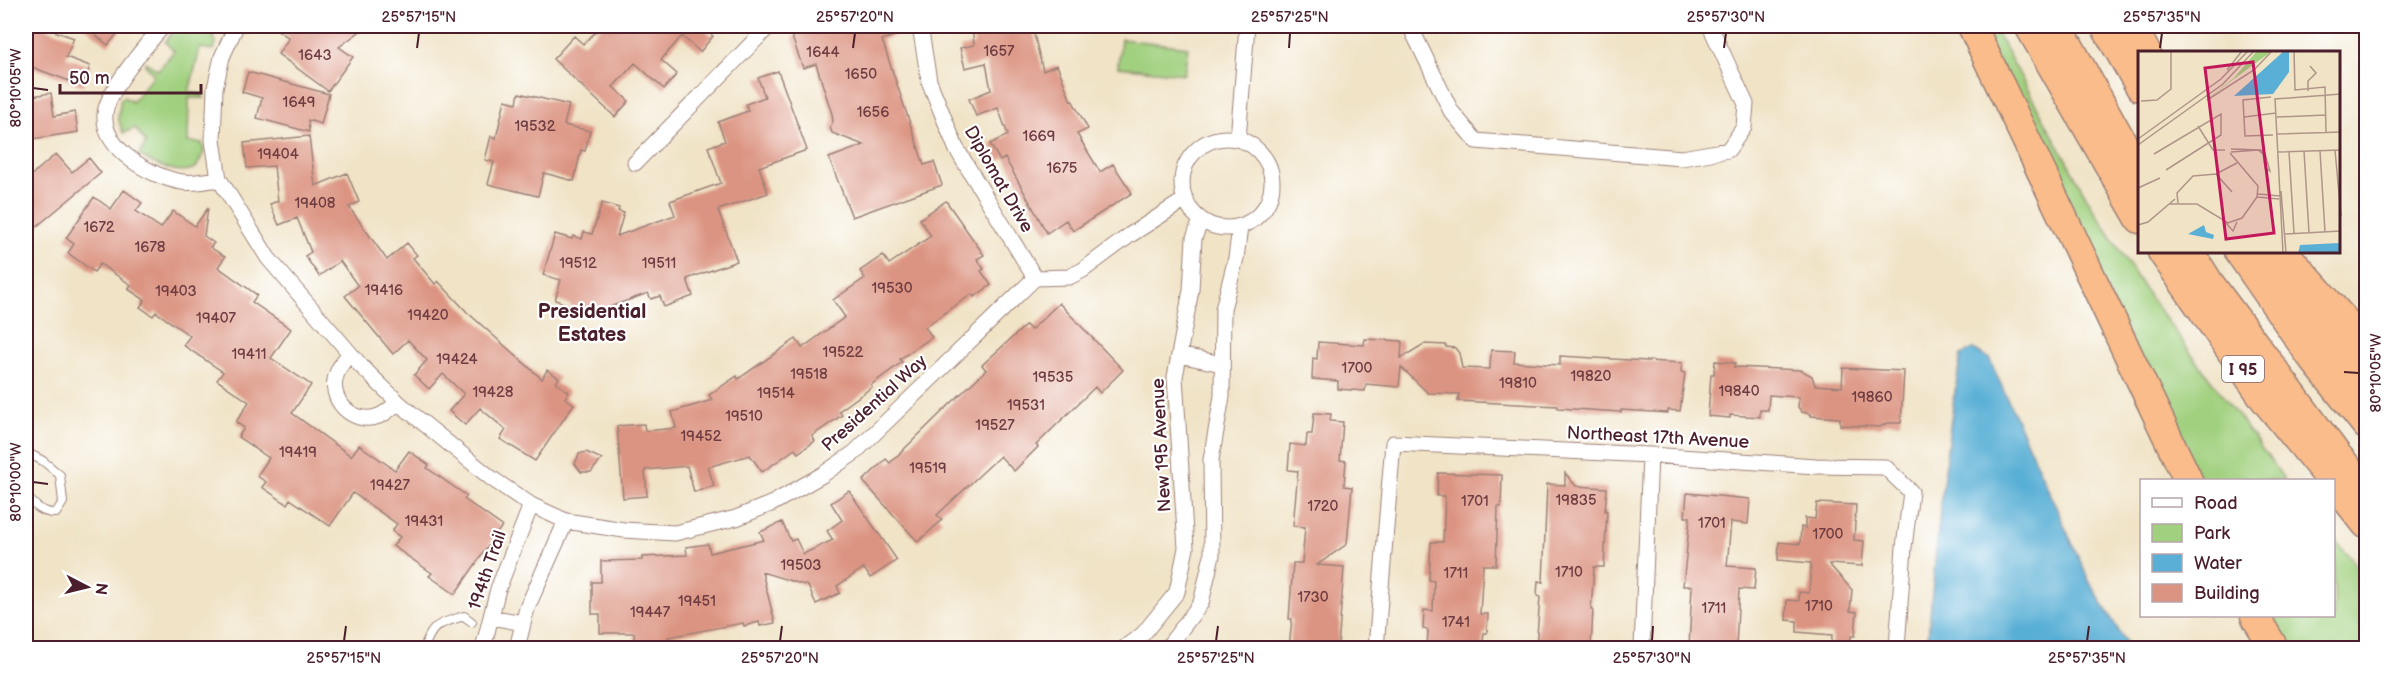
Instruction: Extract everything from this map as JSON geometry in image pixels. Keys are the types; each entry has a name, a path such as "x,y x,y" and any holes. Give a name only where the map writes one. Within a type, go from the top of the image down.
{"highway":[{"path":"1972,26 2188,479"},
{"path":"2029,26 2138,216"},
{"path":"2058,26 2138,170"},
{"path":"2105,26 2138,84"},
{"path":"2132,26 2145,51"},
{"name":"I 95","path":"2163,254 2265,400 2330,479"},
{"path":"2191,254 2208,281 2337,455 2367,489"},
{"path":"2240,254 2310,355 2367,425"},
{"path":"2266,254 2328,340 2367,388"},
{"path":"2286,254 2367,345"},
{"name":"I 95","path":"2335,486 2367,524"},
{"path":"2256,617 2274,648"}],"street":[{"path":"163,26 112,92 105,114 109,134 118,148 134,164 153,172 182,182 219,179"},
{"name":"Presidential Way","path":"236,26 222,57 215,88 213,137 219,179 268,258 350,353 398,402 491,478 531,505 566,521 624,530 675,532 736,518 773,502 822,475 854,453 1035,278"},
{"path":"635,163 770,26"},
{"name":"Diplomat Drive","path":"920,26 929,81 956,148 1035,278"},
{"path":"1238,140 1247,26"},
{"path":"1410,26 1451,111 1476,141 1682,159 1728,150 1744,127 1746,104 1710,26"},
{"path":"1223,139 1238,140 1251,145 1262,154 1269,167 1272,181 1271,196 1264,209 1254,220 1240,227 1225,228 1210,225 1188,205 1183,176 1188,161 1197,150 1209,142 1223,139"},
{"path":"1035,278 1068,277 1083,270 1130,235 1186,199"},
{"name":"New 195 Avenue","path":"1125,648 1143,634 1177,592 1186,548 1175,377 1191,290 1194,238 1202,220"},
{"path":"1167,648 1201,603 1212,555 1211,460 1222,396 1223,309 1236,258 1240,227"},
{"path":"350,353 336,375 334,385 335,396 347,412 357,417 377,417 398,402"},
{"path":"1179,356 1222,364"},
{"name":"Northeast 17th Avenue","path":"1376,648 1393,443 1650,455 1816,466 1885,467 1911,492 1904,547 1897,648"},
{"path":"1642,648 1650,455"},
{"name":"194th Trail","path":"483,648 498,589 531,505"},
{"path":"517,648 527,608 566,521"},
{"path":"491,617 523,623"}],"lane":[{"path":"26,452 43,461 60,475 63,502 56,513 47,513 33,504 26,496"},
{"path":"424,648 429,632 445,622 464,616 472,622"}],"green space":[{"path":"177,26 208,26 216,42 214,50 200,48 189,92 203,95 204,98 189,98 188,142 202,143 204,152 196,168 181,171 159,166 139,155 146,143 135,128 123,133 118,118 121,98 124,97 132,102 154,75 145,62 158,70 174,51 165,42"},
{"path":"1981,26 1993,26 2091,205 2148,295 2284,479 2197,479"},
{"path":"1121,39 1188,47 1184,74 1118,67"},
{"path":"2335,540 2366,576 2366,648 2281,648 2264,617 2335,617"}],"water":[{"path":"1973,349 1989,358 2090,583 2129,648 1927,648 1941,502 1955,391 1961,355"}],"building":[{"path":"26,26 40,26 74,38 66,57 90,66 83,86 26,65"},
{"path":"84,26 124,26 108,45"},
{"path":"272,26 367,26 339,47 353,57 328,91 278,54 289,38"},
{"path":"602,26 700,26 713,36 700,52 682,36 661,60 677,74 664,89 635,63 613,87 629,101 615,117 553,59 574,36 583,44"},
{"path":"824,26 911,26 911,30 882,40 924,165 934,162 942,185 852,217 829,158 864,145 832,133 830,127 833,121 832,114 816,64 803,68 792,37"},
{"path":"972,26 1032,26 1043,71 1057,65 1071,101 1088,129 1077,134 1100,172 1113,164 1132,193 1073,231 1066,220 1047,233 1005,158 1000,161 990,144 1008,135 998,108 976,116 969,99 991,90 986,63 965,68 960,48 974,45"},
{"path":"778,71 807,150 759,167 768,193 718,210 737,261 687,279 693,296 664,307 660,296 651,299 648,293 596,312 574,311 570,305 555,300 561,280 543,275 555,234 572,239 573,236 582,239 584,232 592,234 602,203 619,208 618,211 624,213 617,236 675,215 670,201 721,183 708,147 725,141 718,122 748,111 746,104 765,97 758,78"},
{"path":"248,72 329,94 321,124 308,120 309,132 257,118 262,98 242,92"},
{"path":"51,93 54,116 75,112 78,132 26,140 26,97"},
{"path":"519,93 569,105 564,125 590,131 585,151 581,150 574,181 544,173 538,196 488,184 494,162 485,160 491,136 496,138 505,100 517,103"},
{"path":"309,136 315,186 347,173 359,202 349,207 387,260 407,243 417,255 413,258 435,284 438,281 467,312 542,379 547,370 559,378 556,383 569,392 565,398 574,404 535,461 500,439 506,430 480,408 465,425 449,411 464,394 443,374 429,389 414,375 427,360 408,340 393,354 345,296 358,286 340,261 319,276 305,256 311,252 297,218 279,225 270,204 278,201 274,166 247,168 244,143"},
{"path":"56,154 72,172 89,158 101,173 36,227 26,215 26,180"},
{"path":"124,190 142,203 136,211 161,228 173,211 195,226 208,208 204,236 214,243 210,247 225,257 218,267 257,295 252,302 291,329 271,358 311,385 292,413 351,456 359,445 395,470 409,451 429,465 427,468 467,496 464,499 502,526 455,594 429,576 432,573 393,546 400,537 392,531 397,524 353,493 330,526 290,499 287,504 262,487 266,482 257,476 269,458 238,437 244,428 236,422 249,402 217,380 223,372 183,345 190,336 156,312 153,316 140,307 145,300 128,289 131,285 100,264 94,272 68,253 74,244 66,238 94,197 111,209"},
{"path":"946,201 984,255 977,259 984,269 981,271 991,285 974,297 972,294 925,327 932,337 900,359 902,362 839,411 842,415 812,436 815,441 798,453 795,449 762,472 750,455 708,467 714,486 694,492 687,466 645,470 647,496 623,498 617,426 644,424 645,431 676,428 672,412 712,400 709,395 737,376 738,379 796,339 802,348 845,317 833,300 865,278 860,271 883,255 889,264 931,236 920,219"},
{"path":"1059,303 1123,370 1100,393 1095,387 1036,445 1038,447 1014,471 1000,456 937,515 942,520 918,542 863,481 886,459 890,463 986,370 982,365 1026,325 1031,330"},
{"path":"1365,339 1402,341 1401,358 1424,344 1446,345 1446,347 1455,348 1459,353 1462,368 1490,369 1491,350 1515,351 1514,362 1560,365 1560,356 1682,363 1681,372 1685,373 1680,411 1668,410 1668,413 1621,410 1621,412 1458,401 1459,394 1428,393 1401,367 1399,387 1366,384 1365,391 1338,389 1338,381 1312,379 1313,358 1317,359 1318,342 1364,345"},
{"path":"1715,361 1735,363 1734,367 1801,370 1812,376 1815,385 1842,387 1843,368 1904,371 1901,423 1887,423 1880,427 1840,425 1840,418 1811,416 1811,414 1802,412 1798,407 1799,397 1769,395 1768,410 1760,410 1760,417 1708,416 1711,374 1714,374"},
{"path":"1314,413 1331,414 1330,421 1343,422 1340,460 1346,461 1344,486 1352,487 1347,544 1317,565 1344,567 1338,648 1289,648 1293,563 1302,563 1305,527 1293,526 1298,471 1288,470 1290,444 1306,446 1307,434 1312,434"},
{"path":"586,452 602,459 591,472 581,472 575,464 579,454"},
{"path":"1438,473 1502,475 1501,507 1498,507 1496,565 1483,565 1480,614 1488,614 1487,633 1484,633 1482,648 1427,648 1428,630 1423,629 1424,610 1433,611 1434,581 1429,580 1431,542 1443,542 1445,496 1437,496"},
{"path":"1565,473 1576,486 1607,488 1604,567 1594,567 1591,648 1536,648 1540,597 1537,596 1538,581 1543,582 1547,484 1565,485"},
{"path":"849,491 897,560 870,578 864,568 837,586 840,593 816,604 808,586 762,572 775,623 760,626 759,622 744,626 743,623 668,637 668,648 635,648 634,633 600,633 600,614 592,614 592,582 601,582 601,561 642,560 642,557 687,555 686,547 708,544 710,553 764,540 760,532 782,522 791,541 796,539 803,554 833,540 827,531 842,520 831,503"},
{"path":"1687,493 1750,499 1748,524 1731,522 1727,566 1756,568 1754,590 1739,589 1736,648 1689,648 1692,586 1683,586 1690,517 1685,517"},
{"path":"1817,503 1856,505 1854,540 1864,541 1862,566 1829,564 1852,590 1850,611 1857,612 1855,636 1851,636 1850,648 1831,648 1832,635 1797,632 1797,621 1786,620 1787,600 1799,601 1799,592 1809,593 1811,563 1778,560 1779,542 1800,544 1801,527 1805,528 1805,518 1815,519"}],"district":[{"name":"Presidential Estates","path":"592,322"}]}
